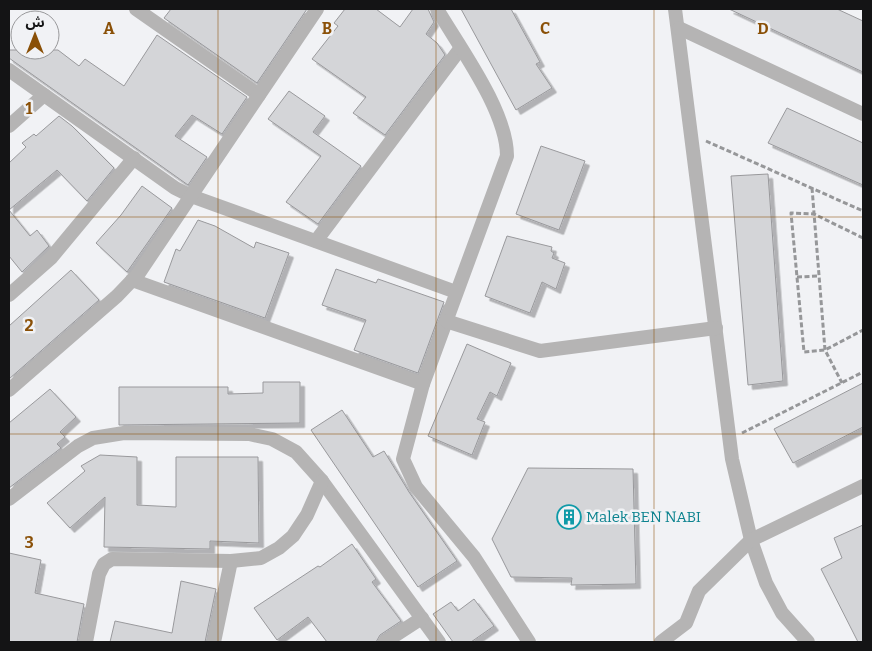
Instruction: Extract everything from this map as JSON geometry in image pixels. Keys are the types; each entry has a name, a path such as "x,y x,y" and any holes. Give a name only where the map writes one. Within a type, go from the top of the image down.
{"street":[{"path":"136,9 259,94"},
{"path":"9,390 132,280 317,9"},
{"path":"437,9 499,114 507,139 507,156 423,384 403,459 416,487 474,557 529,642"},
{"path":"675,9 679,28 730,439 751,540 766,583 778,606 808,642"},
{"path":"679,28 863,114"},
{"path":"316,241 460,49"},
{"path":"9,70 175,188 191,196 456,292"},
{"path":"9,126 44,95"},
{"path":"9,295 51,258 134,158"},
{"path":"132,280 423,384"},
{"path":"446,320 540,351 716,328"},
{"path":"9,499 78,446 94,438 124,433 249,434 272,440 296,452 322,481 439,642"},
{"path":"86,642 99,574 104,564 112,559 230,561 261,558 279,548 293,536 307,514 322,481"},
{"path":"661,642 686,623 699,591 751,540 863,486"},
{"path":"214,642 230,561"},
{"path":"385,642 422,618"}],"path":[{"path":"692,134 863,212"},
{"path":"812,188 825,350 842,383"},
{"path":"863,238 814,214 791,213 804,352 825,350 863,330"},
{"path":"797,277 819,276"},
{"path":"730,439 863,372"}],"building":[{"path":"171,9 307,9 257,83 164,18"},
{"path":"345,9 376,9 400,27 413,9 428,9 434,22 426,34 437,43 445,55 385,135 353,113 366,97 312,59 338,26 334,23"},
{"path":"461,9 511,9 540,62 536,64 552,88 516,110"},
{"path":"729,9 837,9 863,21 863,72"},
{"path":"157,35 247,97 222,134 192,115 175,136 207,157 188,185 12,60 60,60 60,52 79,66 85,59 124,86"},
{"path":"289,91 325,116 313,132 361,166 318,224 286,202 321,156 268,119"},
{"path":"787,108 863,143 863,185 768,143"},
{"path":"59,116 72,126 114,168 87,201 57,170 9,210 9,163 26,147 22,143 34,134 36,136"},
{"path":"541,146 585,161 559,230 516,214"},
{"path":"768,174 783,381 748,385 731,176"},
{"path":"142,186 172,208 127,272 96,243 121,215"},
{"path":"9,210 30,236 37,230 49,246 22,272 9,256"},
{"path":"198,220 215,226 254,248 256,242 289,253 265,318 164,282 176,249 180,251"},
{"path":"507,236 552,247 551,251 554,253 552,258 565,263 556,289 542,282 530,313 485,296"},
{"path":"336,269 376,283 378,279 444,302 418,373 354,350 366,320 322,305"},
{"path":"71,270 99,300 9,379 9,326"},
{"path":"467,344 511,363 497,396 490,392 477,419 485,422 472,455 428,436"},
{"path":"263,382 300,382 300,423 119,425 119,387 228,387 228,394 263,393"},
{"path":"863,383 863,427 793,463 774,429"},
{"path":"50,389 76,417 60,432 65,437 57,444 61,448 9,488 9,423"},
{"path":"342,410 373,457 384,451 409,492 457,561 418,587 311,430"},
{"path":"100,455 137,457 137,505 176,507 176,457 258,457 259,543 210,541 210,549 104,547 105,497 70,528 47,503 85,471 81,466"},
{"name":"Malek BEN NABI","path":"528,468 633,469 636,584 571,585 572,578 511,577 492,539"},
{"path":"863,525 863,642 858,642 821,569 842,558 834,538"},
{"path":"352,544 376,579 372,582 401,621 380,635 376,642 327,642 308,617 277,640 254,608 318,566 320,567"},
{"path":"9,553 41,560 35,593 84,604 77,642 9,642"},
{"path":"181,581 216,589 205,642 110,642 115,621 172,633"},
{"path":"474,599 494,626 471,642 453,642 433,614 451,602 458,611"}],"place":[{"name":"Malek BEN NABI","path":"569,517"}]}
